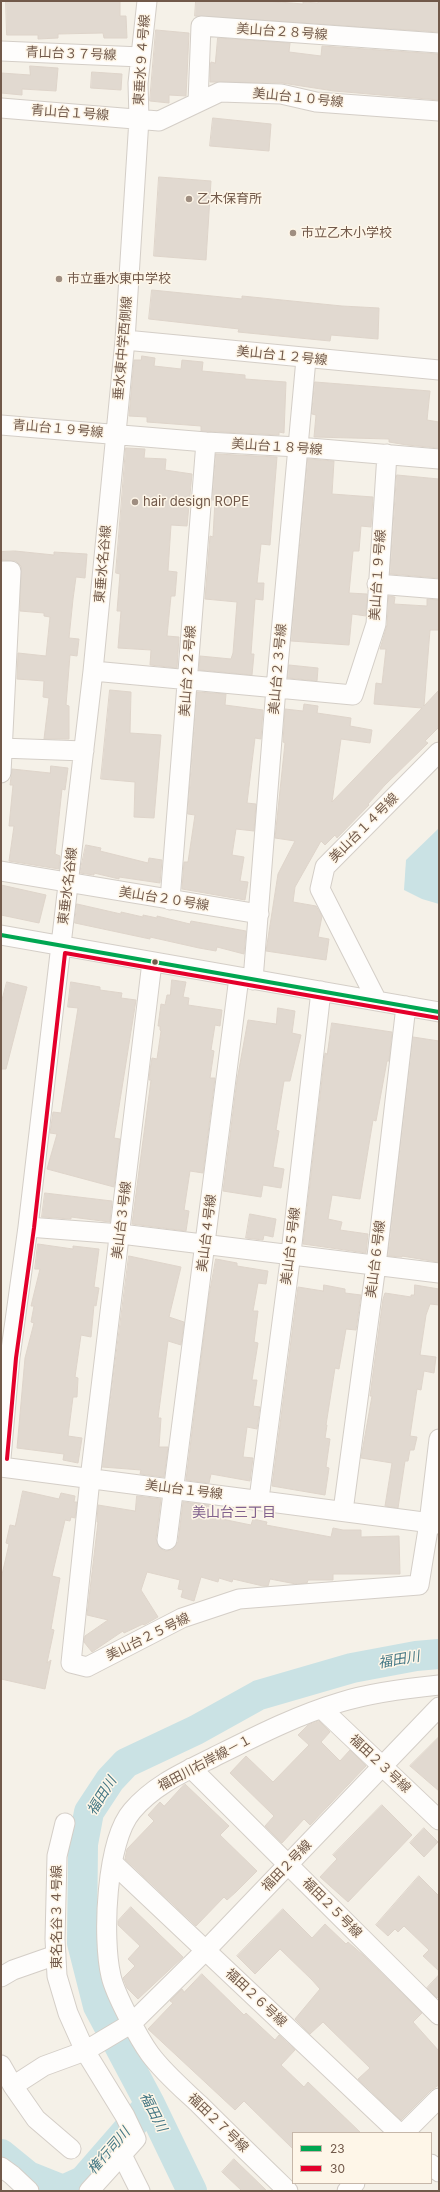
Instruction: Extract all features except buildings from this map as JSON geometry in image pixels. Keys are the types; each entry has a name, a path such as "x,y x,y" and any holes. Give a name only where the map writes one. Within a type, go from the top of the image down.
{"street":[{"name":"東垂水９４号線","path":"139,118 138,83 146,1"},
{"name":"美山台２８号線","path":"198,102 201,26 439,43"},
{"name":"青山台３７号線","path":"1,51 141,57"},
{"name":"美山台１０号線","path":"139,118 159,121 220,92 273,93 316,102 439,111"},
{"name":"青山台１号線","path":"1,108 139,118"},
{"name":"垂水東中学西側線","path":"115,434 125,340 139,118"},
{"name":"美山台１２号線","path":"125,340 306,359 439,370"},
{"name":"美山台２３号線","path":"246,978 259,914 276,688 306,359"},
{"name":"青山台１９号線","path":"1,425 115,434"},
{"name":"美山台１８号線","path":"115,434 439,459"},
{"name":"東垂水名谷線","path":"1,1458 10,1358 28,1227 93,671 115,434"},
{"name":"美山台２２号線","path":"170,900 206,442"},
{"name":"美山台１９号線","path":"93,671 353,695 376,624 377,584 387,454"},
{"path":"1,570 11,571 1,748 1,773"},
{"path":"377,584 439,589"},
{"path":"1,748 84,751"},
{"name":"美山台１４号線","path":"377,1001 320,889 325,867 439,752"},
{"name":"美山台２０号線","path":"1,871 69,884 259,914"},
{"path":"1,935 439,1012"},
{"name":"美山台３号線","path":"90,1478 152,962"},
{"name":"美山台４号線","path":"167,1540 205,1244 246,978"},
{"name":"美山台５号線","path":"259,1499 291,1254 321,991"},
{"name":"美山台６号線","path":"343,1511 376,1265 406,1006"},
{"path":"28,1227 120,1234 439,1273"},
{"path":"434,1524 439,1440"},
{"name":"美山台１号線","path":"1,1467 259,1499 434,1524"},
{"name":"美山台２５号線","path":"90,1478 71,1663 87,1667 182,1618 240,1599 419,1585 434,1524"},
{"name":"福田川右岸線－１","path":"150,2054 132,2023 111,1977 106,1922 113,1862 117,1842 131,1812 155,1788 191,1768 254,1737 343,1701 417,1687 439,1685"},
{"name":"福田２号線","path":"13,2086 44,2066 85,2051 132,2023 206,1950 439,1707"},
{"name":"福田２３号線","path":"322,1709 439,1820"},
{"name":"福田２５号線","path":"191,1768 439,2015"},
{"name":"東名名谷３４号線","path":"65,1823 57,1856 57,1976 68,2013 85,2051 129,2124 136,2139 98,2187"},
{"name":"福田２６号線","path":"113,1862 398,2132"},
{"path":"1,1977 13,1970 56,1955"},
{"name":"福田２７号線","path":"150,2054 168,2075 288,2191"},
{"path":"1,2065 13,2086 36,2119 71,2149"},
{"path":"405,2132 439,2098"},
{"path":"122,2155 140,2191"},
{"path":"1,2167 29,2191"}],"water":[{"path":"439,828 439,904 422,899 404,890 406,860"}],"waterway":[{"name":"福田川","path":"192,2191 150,2104 98,2006 82,1943 83,1844 89,1812 110,1780 126,1763 196,1730 259,1695 352,1668 416,1656 439,1654"},
{"name":"権行司川","path":"1,2154 28,2176 63,2190 83,2181 150,2104"}],"transit line":[{"name":"23","path":"1,935 439,1012"},
{"name":"30","path":"7,1459 16,1358 34,1228 65,953 438,1018"}],"place":[{"name":"乙木保育所","path":"189,199"},
{"name":"市立乙木小学校","path":"293,233"},
{"name":"市立垂水東中学校","path":"59,279"},
{"name":"hair design ROPE","path":"135,502"}],"district":[{"name":"美山台三丁目","path":"234,1513"}]}
